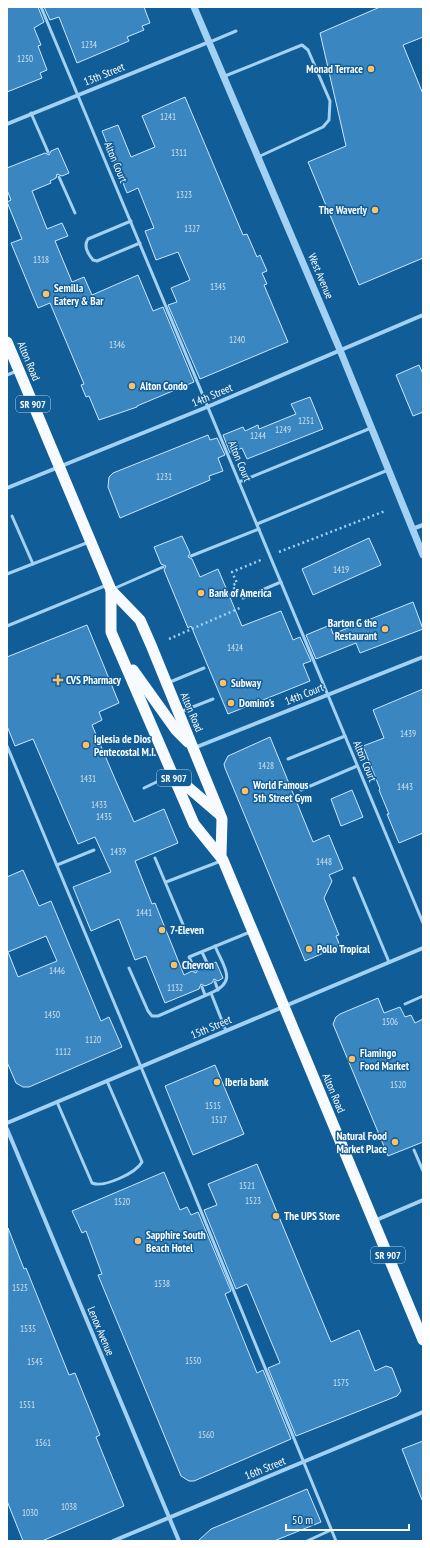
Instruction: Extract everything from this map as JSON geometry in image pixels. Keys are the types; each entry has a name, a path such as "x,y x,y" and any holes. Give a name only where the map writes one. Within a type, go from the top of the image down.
{"highway":[{"name":"Alton Road","path":"7,342 110,587 140,620 222,819 222,858"},
{"name":"Alton Road","path":"110,587 111,632 194,824 222,858 423,1340"},
{"path":"121,653 176,730 193,748"},
{"path":"173,775 220,815"}],"street":[{"name":"West Avenue","path":"194,7 340,350 423,555"},
{"name":"13th Street","path":"7,124 209,42"},
{"name":"14th Street","path":"7,488 207,407 423,315"},
{"path":"412,529 423,525"},
{"name":"14th Court","path":"193,748 423,657"},
{"name":"15th Street","path":"7,1123 423,948"},
{"name":"Lenox Avenue","path":"7,1129 179,1541"},
{"path":"374,1221 423,1200"},
{"name":"16th Street","path":"113,1541 423,1412"}],"lane":[{"name":"Alton Court","path":"42,7 207,407 240,482 423,922"},
{"path":"209,42 236,31"},
{"path":"224,77 302,45 308,50 330,101 329,120 324,127 258,157"},
{"path":"31,113 48,152"},
{"path":"59,177 75,214"},
{"path":"131,221 88,239 85,243 88,252 92,260 97,261 140,243"},
{"path":"7,375 19,370"},
{"path":"240,482 371,428"},
{"path":"257,524 388,470"},
{"path":"12,516 33,564"},
{"path":"191,556 259,529"},
{"path":"7,574 91,541"},
{"path":"7,626 163,567"},
{"path":"243,598 281,582"},
{"path":"166,683 204,668"},
{"path":"178,712 212,699"},
{"path":"288,760 345,736"},
{"path":"7,746 336,1541"},
{"path":"301,790 357,766"},
{"path":"144,788 173,775"},
{"path":"57,865 94,850"},
{"path":"155,858 187,934"},
{"path":"166,882 222,858"},
{"path":"354,878 389,962"},
{"path":"195,970 189,957 252,930"},
{"path":"129,968 148,1011 152,1016 158,1016 218,990 226,983 228,977 215,946"},
{"path":"202,952 208,965"},
{"path":"215,982 218,990"},
{"path":"202,988 205,995"},
{"path":"211,993 226,1031"},
{"path":"405,1004 423,996"},
{"path":"57,1102 92,1183 103,1185 133,1172 139,1168 142,1162 107,1081"},
{"path":"414,1150 423,1171"},
{"path":"307,1541 331,1530"}],"path":[{"path":"275,554 384,511"},
{"path":"238,597 233,584 237,583 232,572 261,560"},
{"path":"169,639 243,609 240,603"}],"building":[{"path":"7,7 38,7 44,22 34,28 41,45 38,46 47,70 40,73 42,78 7,92"},
{"path":"44,7 144,7 150,23 142,26 144,30 127,37 129,41 77,63 59,17 50,20"},
{"path":"380,7 423,7 423,37 403,45 423,94 423,258 359,285 308,162 346,146 320,33"},
{"path":"185,97 243,235 247,234 257,257 260,255 267,271 262,273 267,284 264,285 288,342 200,379 168,305 177,302 171,288 190,280 178,252 156,260 145,231 154,228 138,188 127,193 102,131 118,125 131,157 155,147 142,116"},
{"path":"58,148 69,173 62,176 57,174 56,178 50,181 51,183 32,191 47,229 62,223 68,236 55,241 72,282 84,277 92,295 138,275 153,311 163,307 194,382 137,407 99,420 89,396 86,397 81,385 84,384 50,303 38,308 11,243 22,239 7,202 11,200 7,190 7,168 45,153 49,155 51,151"},
{"path":"419,365 423,374 423,412 413,416 396,375"},
{"path":"310,397 323,429 247,459 242,448 230,453 223,435 243,427 245,431 258,425 259,429 296,414 291,404"},
{"path":"208,435 210,440 217,438 225,455 218,458 223,471 209,476 210,480 120,518 108,487 109,477 113,473"},
{"path":"182,536 190,553 188,557 192,559 200,577 218,569 242,626 281,611 293,640 300,637 311,661 303,664 310,681 228,714 191,626 188,628 164,570 166,566 161,564 154,547"},
{"path":"369,538 381,565 313,595 302,569"},
{"path":"413,602 423,629 360,653 356,643 316,659 306,635 330,625 333,634"},
{"path":"87,625 119,703 99,712 102,720 92,725 134,822 164,809 178,843 135,861 152,904 155,903 184,975 192,971 196,973 198,969 205,966 209,968 211,964 216,962 223,978 218,981 214,979 212,983 205,986 201,984 199,989 165,1003 146,956 135,960 119,919 91,931 73,887 111,872 95,837 78,844 33,739 15,746 7,726 7,657"},
{"path":"423,689 423,833 399,843 363,746 384,738 373,710"},
{"path":"270,737 313,842 329,835 343,869 329,875 332,881 324,898 339,935 336,936 340,946 305,961 224,764 228,756"},
{"path":"352,790 363,817 341,826 331,799"},
{"path":"23,870 39,906 51,901 101,1021 109,1017 122,1047 29,1087 23,1087 16,1083 7,1062 7,877","holes":["46,936 57,961 18,977 8,952"]},
{"path":"378,998 384,1013 400,1007 405,1017 411,1015 415,1023 423,1019 423,1142 388,1156 333,1024 336,1017 340,1014"},
{"path":"215,1065 244,1134 193,1155 165,1086"},
{"path":"257,1164 331,1342 359,1330 375,1371 386,1366 392,1368 401,1391 397,1396 296,1436 268,1368 280,1363 247,1284 236,1289 204,1210 217,1205 208,1184"},
{"path":"164,1172 180,1210 187,1207 191,1215 198,1212 231,1291 225,1294 257,1373 263,1370 291,1439 194,1481 189,1481 181,1476 98,1275 102,1274 86,1231 82,1233 72,1211"},
{"path":"8,1228 24,1269 26,1268 69,1375 75,1373 100,1435 96,1437 124,1506 42,1541 23,1541 7,1501"},
{"path":"423,1441 423,1500 422,1500 402,1449"},
{"path":"307,1489 321,1522 274,1541 198,1541 211,1529"}],"place":[{"name":"Monad Terrace","path":"371,69"},
{"name":"The Waverly","path":"375,210"},
{"name":"Semilla Eatery & Bar","path":"46,294"},
{"name":"Alton Condo","path":"132,386"},
{"name":"Bank of America","path":"201,593"},
{"name":"Barton G the Restaurant","path":"385,629"},
{"name":"CVS Pharmacy","path":"58,680"},
{"name":"Subway","path":"223,683"},
{"name":"Domino's","path":"231,703"},
{"name":"Iglesia de Dios Pentecostal M.I.","path":"86,745"},
{"name":"World Famous 5th Street Gym","path":"245,791"},
{"name":"7-Eleven","path":"162,930"},
{"name":"Pollo Tropical","path":"309,949"},
{"name":"Chevron","path":"174,965"},
{"name":"Flamingo Food Market","path":"352,1059"},
{"name":"Iberia bank","path":"217,1082"},
{"name":"Natural Food Market Place","path":"395,1142"},
{"name":"The UPS Store","path":"276,1216"},
{"name":"Sapphire South Beach Hotel","path":"138,1241"}]}
